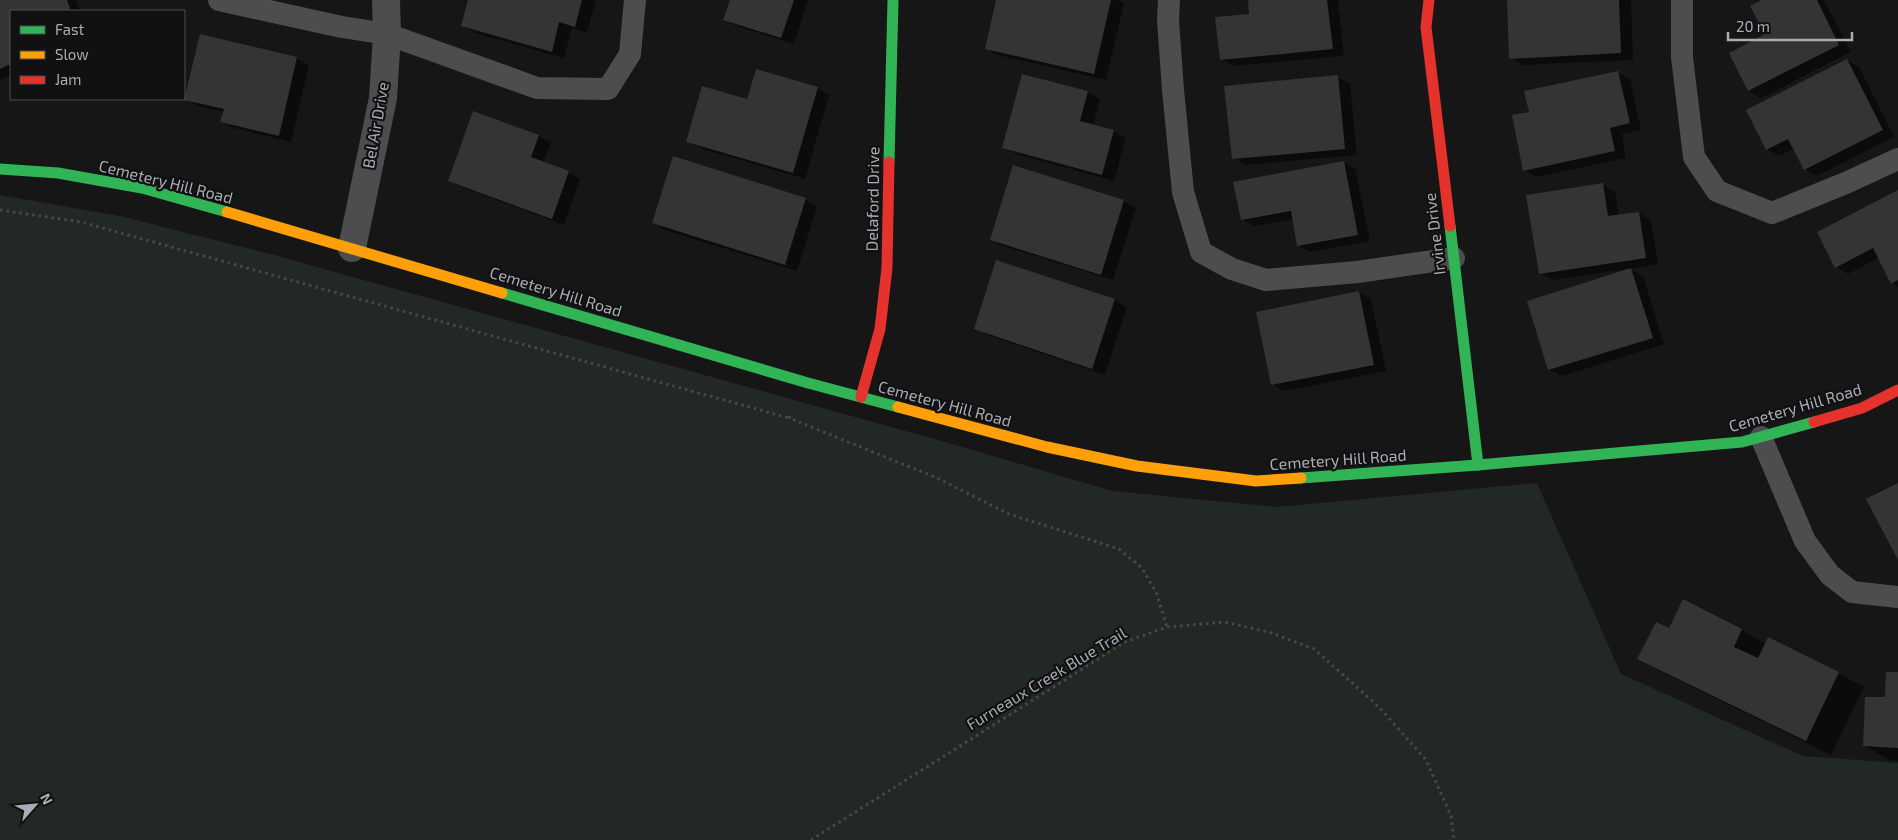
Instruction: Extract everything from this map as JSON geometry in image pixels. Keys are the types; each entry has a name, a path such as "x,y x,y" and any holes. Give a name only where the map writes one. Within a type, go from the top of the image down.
{"street":[{"name":"Bel Air Drive","path":"352,248 383,98 387,34 386,0"},
{"name":"Delaford Drive","path":"861,397 880,329 887,268 893,0"},
{"name":"Irvine Drive","path":"1429,0 1426,27 1478,465"},
{"name":"Cemetery Hill Road","path":"0,169 58,173 142,188 808,383 1065,451 1137,466 1256,481 1478,465 1742,442 1862,408 1898,390"}],"lane":[{"path":"219,0 342,27 387,34 537,88 608,90 630,54 635,0"},
{"path":"1169,0 1168,20 1173,90 1183,192 1202,252 1232,269 1266,280 1357,272 1454,258"},
{"path":"1682,0 1682,58 1694,156 1717,191 1772,213 1898,159"},
{"path":"1761,437 1805,541 1830,575 1852,592 1898,597"}],"path":[{"path":"0,210 81,222 789,418 937,478 1009,514 1119,549 1142,568 1156,592 1167,627"},
{"path":"789,418 808,383"},
{"name":"Furneaux Creek Blue Trail","path":"811,840 1125,642 1167,627 1225,622 1272,633 1314,649 1379,707 1426,760 1451,816 1454,840"}],"shaded area":[{"path":"0,195 120,216 274,255 938,440 1113,491 1276,507 1537,483 1621,674 1803,756 1898,763 1898,840 0,840"}],"building":[{"path":"0,0 67,0 71,10 10,10 10,64 0,69"},
{"path":"468,0 582,0 575,27 559,22 552,52 461,26"},
{"path":"730,0 794,0 781,38 723,20"},
{"path":"996,0 1111,0 1094,74 985,49"},
{"path":"1248,0 1327,0 1333,49 1220,60 1215,17 1249,14"},
{"path":"1507,0 1619,0 1621,53 1509,59"},
{"path":"1762,0 1817,0 1839,45 1748,91 1729,53 1765,34 1750,6"},
{"path":"200,34 297,57 279,136 220,122 224,109 184,100"},
{"path":"1847,59 1883,130 1804,170 1788,139 1766,150 1746,110"},
{"path":"756,69 818,87 793,173 686,142 702,86 747,99"},
{"path":"1618,71 1630,123 1610,128 1615,151 1523,171 1512,115 1529,112 1524,91"},
{"path":"1022,74 1088,91 1080,121 1114,130 1102,175 1002,148"},
{"path":"1338,75 1345,149 1232,159 1224,86"},
{"path":"473,111 539,135 531,157 569,171 552,219 448,181"},
{"path":"673,156 806,198 785,265 652,223"},
{"path":"1344,161 1358,235 1297,246 1291,211 1241,220 1233,182"},
{"path":"1013,165 1124,200 1101,275 990,240"},
{"path":"1603,183 1608,216 1639,212 1646,258 1539,274 1526,195"},
{"path":"1898,190 1898,280 1891,284 1873,248 1835,268 1817,232"},
{"path":"996,260 1115,299 1092,369 974,329"},
{"path":"1631,268 1653,338 1548,370 1527,301"},
{"path":"1359,291 1374,365 1271,385 1256,312"},
{"path":"1898,483 1898,560 1866,499"},
{"path":"1683,599 1742,629 1734,647 1758,658 1768,637 1839,672 1806,741 1637,659 1656,622 1669,628"},
{"path":"1886,672 1898,672 1898,748 1863,746 1865,697 1885,697"}],"traffic: fast":[{"path":"889,162 893,0"},
{"path":"0,169 58,173 142,188 227,212"},
{"path":"1450,226 1478,465"},
{"path":"502,293 808,383 898,407"},
{"path":"1301,478 1742,442 1814,422"}],"traffic: slow":[{"path":"227,212 502,293"},
{"path":"898,407 1047,447 1137,466 1256,481 1301,478"}],"traffic: jam":[{"path":"1429,0 1426,27 1450,226"},
{"path":"861,397 880,329 887,268 889,162"},
{"path":"1814,422 1862,408 1898,390"}]}
